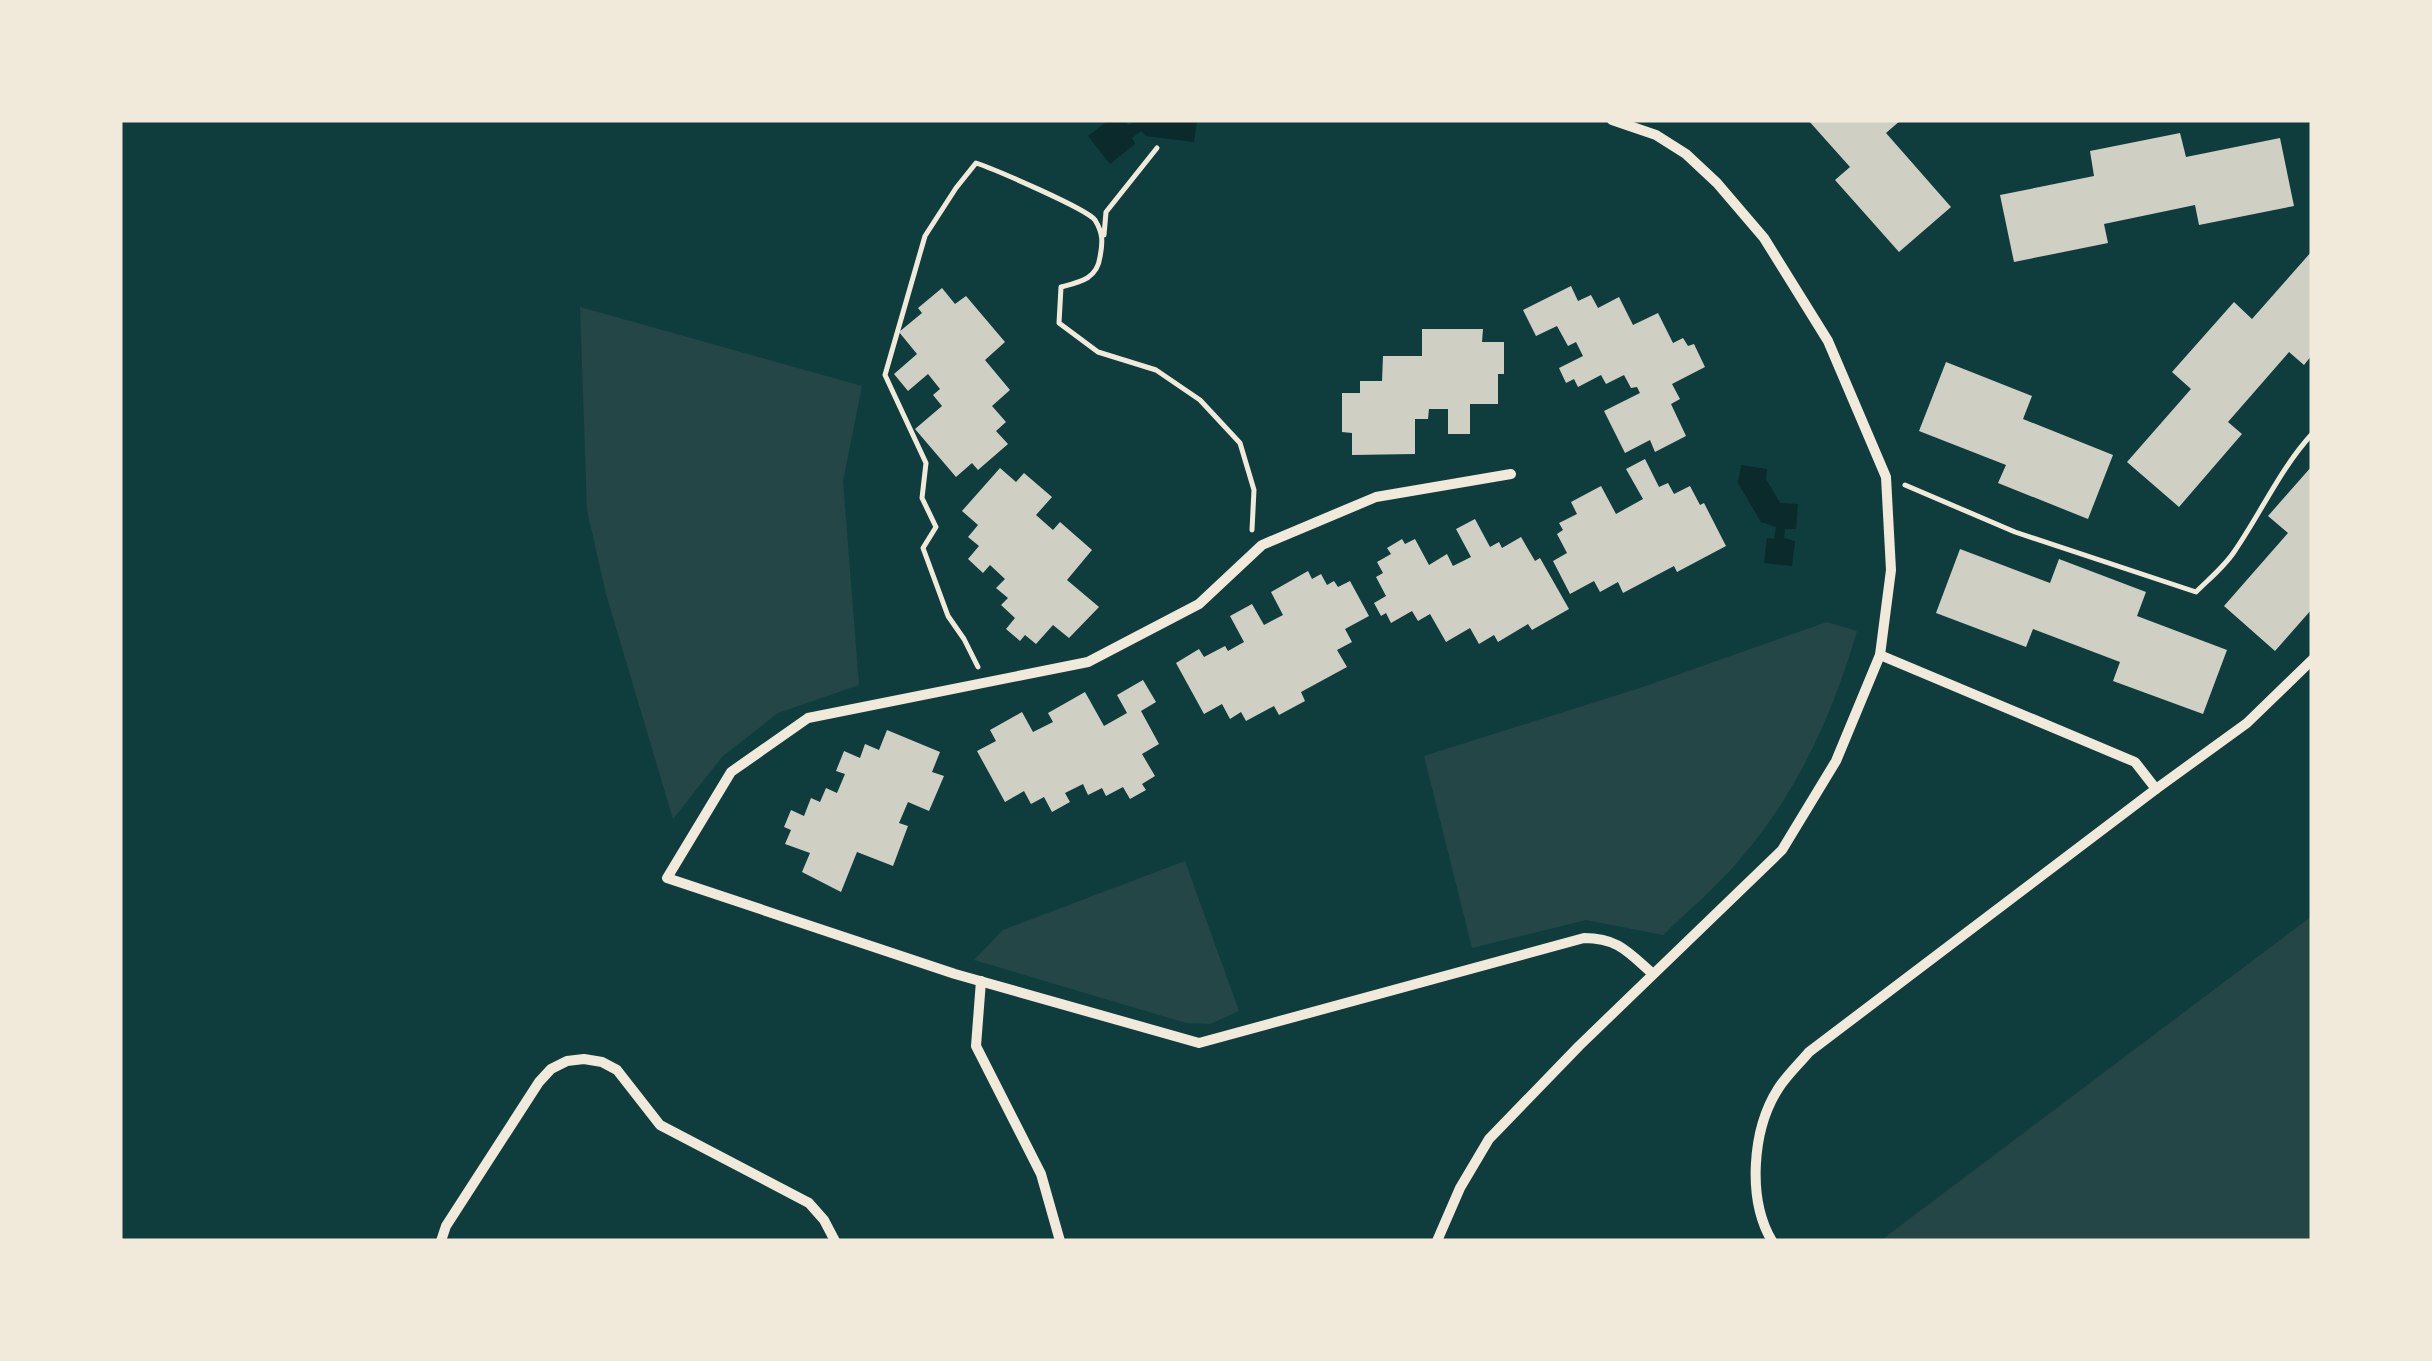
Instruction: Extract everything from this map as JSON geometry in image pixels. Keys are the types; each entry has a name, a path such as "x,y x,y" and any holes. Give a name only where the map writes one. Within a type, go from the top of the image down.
{"street":[{"path":"1437,1241 1460,1188 1489,1139 1578,1046 1782,850 1836,761 1880,655 1891,570 1886,477 1828,341 1764,238 1717,183 1686,154 1656,136 1612,120"},
{"path":"1511,474 1376,497 1262,545 1199,604 1088,662 808,718 730,772 667,878 981,982 1199,1043 1584,938 1605,938 1653,974"},
{"path":"1880,655 2134,762 2156,789"},
{"path":"1772,1241 1755,1182 1758,1134 1778,1089 1809,1052 2247,723 2312,660"},
{"path":"981,982 976,1046 1041,1174 1060,1241"},
{"path":"441,1241 446,1226 539,1082 552,1069 584,1059 617,1070 660,1125 809,1203 824,1220 834,1241"}],"path":[{"path":"1158,148 1106,212 1098,269 1086,280 1061,287 1059,324 1098,352 1156,370 1200,400 1240,442 1254,490 1252,531 1262,545"},
{"path":"980,671 948,616 923,548 936,527 922,498 926,463 884,375 925,236 976,163 1092,216 1104,238"},
{"path":"1886,477 2015,532 2196,592 2232,556 2292,456 2312,434"}],"shaded area":[{"path":"1109,120 1124,120 1129,125 1137,120 1197,120 1194,142 1146,136 1141,131 1132,138 1135,144 1110,164 1088,136"},
{"path":"580,307 862,386 843,481 859,685 778,713 722,757 673,819 606,594 587,510"},
{"path":"1741,465 1767,469 1766,479 1780,503 1798,504 1796,529 1785,529 1784,538 1795,541 1792,566 1764,563 1767,538 1774,539 1776,527 1761,522 1738,483"},
{"path":"1827,622 1857,631 1837,692 1811,751 1779,807 1741,858 1663,935 1586,920 1472,948 1424,756 1643,687"},
{"path":"1185,861 1239,1011 1210,1024 1186,1023 974,960 1003,930"},
{"path":"2312,916 2312,1241 1880,1241"}],"building":[{"path":"1808,120 1901,120 1886,133 1951,207 1899,252 1835,180 1850,167"},
{"path":"2180,133 2186,157 2280,138 2294,206 2199,225 2195,205 2104,224 2108,243 2014,262 2000,195 2094,176 2090,151"},
{"path":"2312,251 2312,355 2304,365 2289,352 2228,422 2242,434 2179,507 2127,462 2191,389 2172,372 2234,302 2252,319"},
{"path":"1571,286 1578,301 1591,295 1598,308 1619,297 1633,325 1658,313 1673,343 1683,338 1688,346 1694,344 1705,367 1672,384 1680,399 1671,404 1686,436 1655,452 1650,440 1625,453 1604,411 1640,393 1637,387 1631,388 1624,375 1606,384 1601,375 1578,387 1574,379 1566,383 1559,368 1583,356 1576,342 1568,346 1557,326 1536,336 1523,310"},
{"path":"942,288 955,304 966,296 1005,342 985,360 1010,390 992,406 1006,422 996,431 1008,444 978,470 972,463 956,477 915,429 942,406 933,395 940,389 928,374 908,391 894,374 917,354 899,332 922,313 918,308"},
{"path":"1422,329 1483,329 1482,342 1504,342 1504,374 1498,374 1498,404 1470,404 1470,434 1448,434 1448,409 1429,409 1428,419 1415,419 1415,454 1352,455 1352,433 1342,432 1342,393 1360,393 1360,381 1382,381 1383,356 1422,356"},
{"path":"1946,362 2032,396 2023,419 2113,455 2088,519 1998,483 2006,465 1919,431"},
{"path":"1645,459 1659,487 1668,483 1674,494 1690,486 1700,505 1704,503 1726,546 1677,572 1674,566 1623,593 1618,582 1600,592 1594,581 1570,594 1553,561 1567,553 1557,534 1563,530 1559,523 1577,514 1571,502 1601,486 1616,514 1643,499 1626,469"},
{"path":"2312,466 2312,609 2275,651 2224,606 2288,533 2268,516"},
{"path":"1000,468 1016,482 1024,473 1052,497 1036,515 1053,530 1060,522 1092,550 1067,580 1099,607 1069,638 1053,625 1036,644 1025,635 1020,641 1006,629 1015,618 1001,605 1008,598 996,588 1005,579 990,565 983,573 968,559 979,546 968,537 978,525 962,511"},
{"path":"1475,519 1490,547 1499,542 1502,548 1521,537 1535,561 1540,558 1569,609 1532,630 1528,624 1498,642 1494,635 1479,644 1470,628 1446,642 1430,614 1418,621 1412,611 1391,623 1386,613 1381,616 1374,603 1386,596 1376,577 1383,573 1377,562 1391,554 1387,548 1402,539 1405,544 1415,539 1429,565 1447,554 1453,566 1471,557 1456,529"},
{"path":"1960,549 2050,583 2059,559 2146,592 2137,616 2227,650 2203,714 2113,681 2120,662 2033,629 2026,647 1936,613"},
{"path":"1308,571 1312,579 1321,574 1327,585 1334,581 1338,587 1350,581 1369,616 1345,629 1352,642 1337,650 1347,667 1301,692 1305,701 1279,715 1274,706 1246,721 1241,712 1230,719 1222,704 1204,714 1176,663 1199,649 1204,657 1244,642 1230,616 1252,604 1264,625 1283,615 1271,592"},
{"path":"1143,680 1156,702 1141,711 1159,744 1142,754 1155,776 1142,784 1146,790 1130,799 1123,787 1106,796 1102,788 1088,795 1083,784 1065,793 1070,802 1052,812 1044,797 1031,804 1024,791 1005,802 977,751 996,741 990,730 1022,712 1033,732 1053,722 1048,713 1085,692 1104,726 1127,713 1117,695"},
{"path":"887,730 940,752 932,772 944,776 929,811 908,802 899,823 908,826 893,866 857,852 841,892 802,872 810,853 785,844 791,830 784,827 791,810 804,816 811,798 820,802 826,788 837,793 845,774 836,771 844,751 860,758 865,744 879,750"}]}
